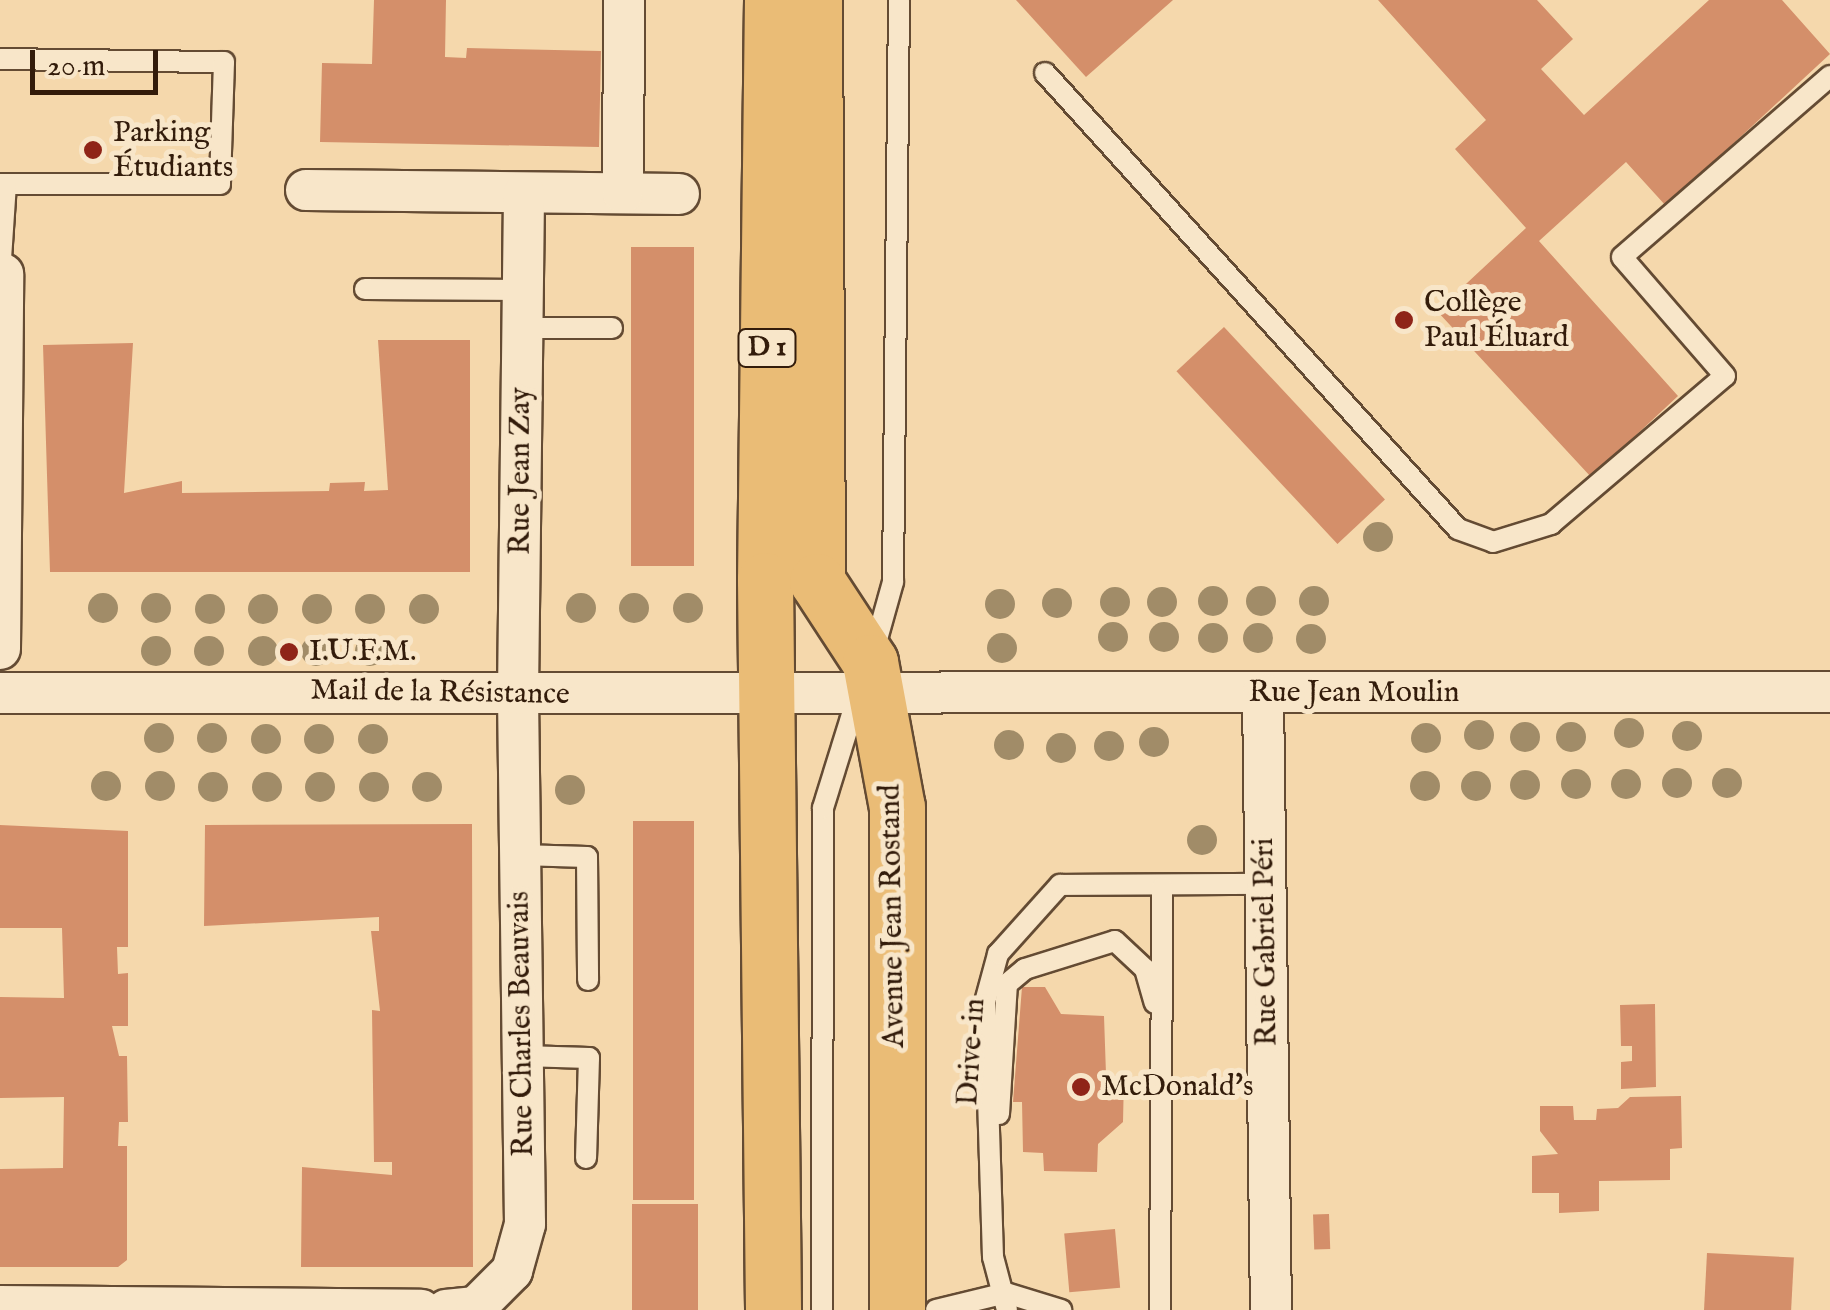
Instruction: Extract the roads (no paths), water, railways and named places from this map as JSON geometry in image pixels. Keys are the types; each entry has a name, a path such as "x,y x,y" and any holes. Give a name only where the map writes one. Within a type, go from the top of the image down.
{"main road":[{"name":"D 1","path":"772,0 765,580 772,696 773,1310"},
{"name":"Avenue Jean Rostand","path":"814,0 816,581 869,686 897,807 897,1310"}],"street":[{"path":"623,193 624,0"},
{"path":"306,190 679,194"},
{"name":"Rue Jean Zay","path":"518,694 524,193"},
{"path":"0,649 2,274"},
{"name":"Mail de la Résistance","path":"0,693 772,696 869,686"},
{"name":"Rue Jean Moulin","path":"869,686 1263,694 1830,692"},
{"name":"Rue Charles Beauvais","path":"446,1310 476,1307 512,1272 525,1224 518,694"},
{"name":"Rue Gabriel Péri","path":"1263,694 1271,1310"},
{"path":"0,1306 421,1310"}],"lane":[{"path":"822,1310 823,808 869,686 893,582 899,0"},
{"path":"0,59 224,62 220,184 3,184 2,274"},
{"path":"1045,73 1458,529 1493,542 1551,524 1726,376 1622,256 1830,76"},
{"path":"366,289 523,309 612,328"},
{"path":"520,855 587,858 588,980"},
{"path":"1006,1301 992,1257 985,1002 998,954 1060,885 1266,884"},
{"path":"1160,1310 1162,887"},
{"name":"Drive-in","path":"989,1160 1007,984 1025,968 1115,941 1145,969 1162,1024"},
{"path":"522,1056 589,1058 586,1158"},
{"path":"936,1310 1006,1301 1061,1310"}],"place":[{"name":"Parking Étudiants","path":"93,150"},
{"name":"Collège Paul Éluard","path":"1404,320"},
{"name":"I.U.F.M.","path":"289,652"},
{"name":"McDonald's","path":"1081,1087"}]}
